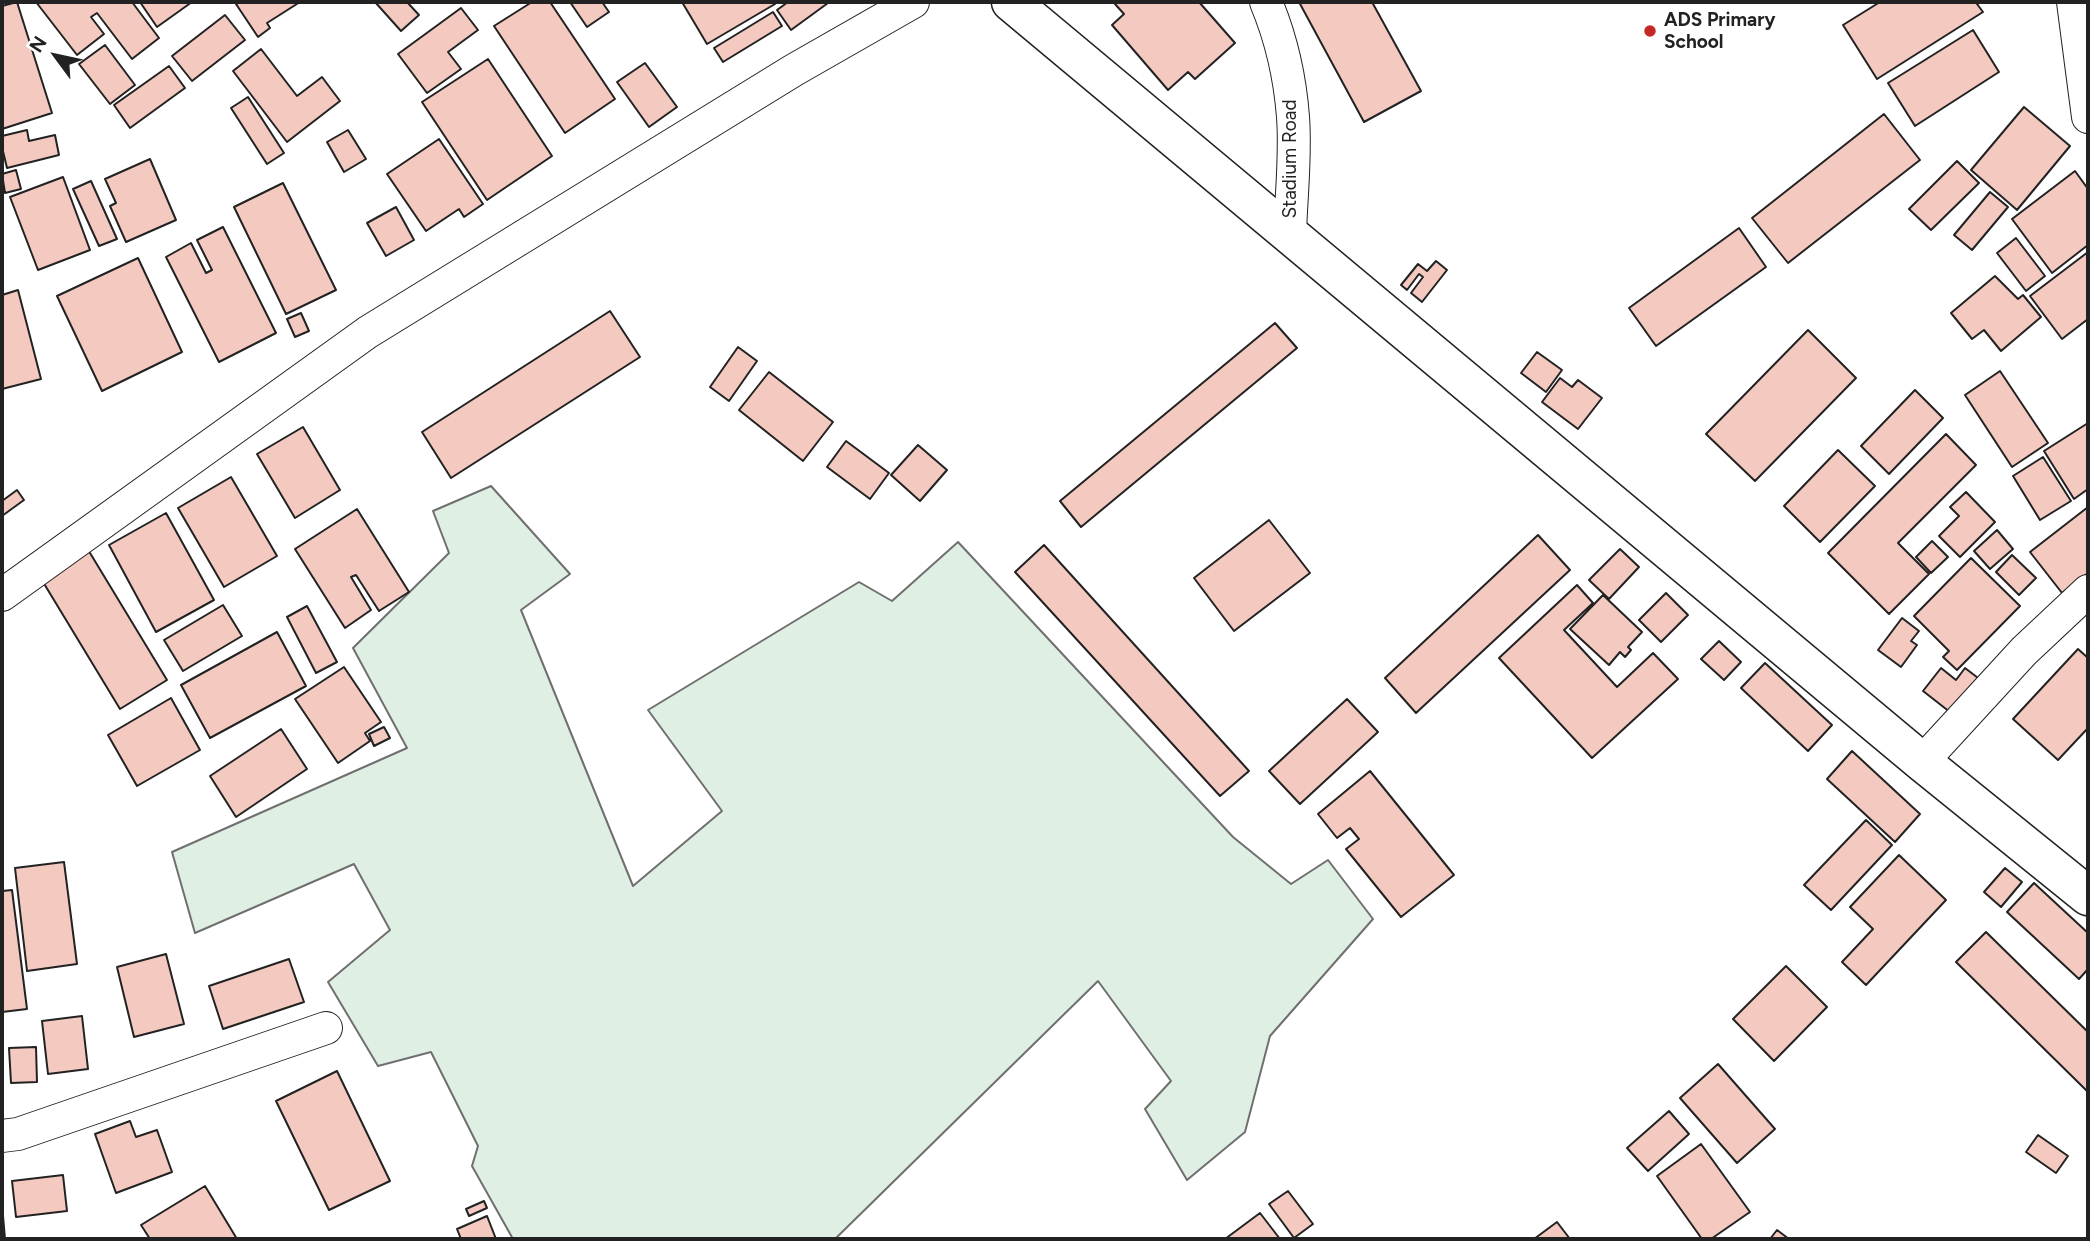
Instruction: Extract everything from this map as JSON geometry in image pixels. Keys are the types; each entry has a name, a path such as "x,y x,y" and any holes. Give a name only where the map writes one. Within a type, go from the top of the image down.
{"main road":[{"path":"1011,2 1922,762 2088,895"}],"street":[{"path":"2,595 368,332 794,70 913,2"},
{"name":"Stadium Road","path":"1266,2 1275,25 1289,80 1294,119 1290,235"},
{"path":"2073,2 2088,117"},
{"path":"1922,762 2025,651 2088,591"},
{"path":"2,1136 18,1134 326,1028"}],"green space":[{"path":"491,486 570,574 521,610 633,886 722,811 648,710 859,582 892,601 958,542 1233,837 1291,884 1328,860 1373,919 1270,1036 1245,1132 1187,1180 1145,1109 1171,1081 1098,981 835,1239 513,1239 472,1166 478,1146 431,1052 378,1066 328,982 390,930 354,864 195,933 172,852 407,748 353,648 449,553 433,511"}],"building":[{"path":"17,2 52,113 2,129 2,6"},
{"path":"36,2 132,2 159,38 132,59 97,13 91,17 104,34 77,55"},
{"path":"140,2 192,2 157,27"},
{"path":"300,2 267,23 270,28 258,37 236,4"},
{"path":"375,2 407,2 419,15 401,31"},
{"path":"532,2 550,2 615,99 565,133 494,26"},
{"path":"570,2 602,2 609,12 587,27"},
{"path":"682,2 773,2 775,4 707,44"},
{"path":"788,2 828,3 791,30 777,10"},
{"path":"1199,2 1235,43 1195,79 1188,72 1168,90 1112,25 1124,14 1115,4"},
{"path":"1299,2 1372,2 1421,91 1364,122"},
{"path":"1880,2 1981,2 1977,4 1983,12 1877,79 1843,25"},
{"path":"461,8 478,30 448,52 461,69 427,93 398,54"},
{"path":"773,12 782,26 723,62 714,48"},
{"path":"225,15 245,40 192,81 172,56"},
{"path":"1973,30 1999,72 1915,126 1888,83"},
{"path":"105,45 135,85 110,104 79,64"},
{"path":"261,49 297,96 322,77 340,101 287,142 233,71"},
{"path":"488,59 552,156 487,200 422,102"},
{"path":"645,63 677,107 649,127 617,82"},
{"path":"169,66 185,88 130,128 114,105"},
{"path":"248,97 284,153 267,164 231,108"},
{"path":"2024,107 2070,146 2017,210 1971,170"},
{"path":"1884,114 1920,160 1788,263 1752,218"},
{"path":"27,130 29,141 55,135 59,155 7,168 2,136"},
{"path":"348,130 366,159 344,172 327,142"},
{"path":"439,139 483,204 464,217 459,209 426,231 387,174"},
{"path":"150,159 176,220 126,242 110,206 116,203 105,179"},
{"path":"1957,161 1979,183 1931,230 1909,209"},
{"path":"16,170 21,189 5,193 2,174"},
{"path":"2075,171 2088,189 2088,245 2052,273 2012,219"},
{"path":"63,177 90,250 38,270 10,197"},
{"path":"91,181 117,239 99,246 73,189"},
{"path":"283,183 336,290 286,314 234,207"},
{"path":"1990,192 2008,207 1972,250 1954,235"},
{"path":"396,207 414,240 386,256 367,223"},
{"path":"223,227 276,333 219,362 166,257 191,243 206,273 212,270 197,240"},
{"path":"1739,228 1766,267 1656,346 1629,308"},
{"path":"2016,238 2045,276 2026,291 1997,253"},
{"path":"2088,252 2088,319 2062,339 2030,296"},
{"path":"138,258 182,352 102,391 57,296"},
{"path":"1436,261 1447,270 1422,302 1411,293 1423,277 1419,274 1407,290 1401,285 1418,264 1427,271"},
{"path":"1995,276 2018,299 2023,295 2041,317 2001,351 1984,330 1972,339 1951,313"},
{"path":"18,290 41,379 2,389 2,295"},
{"path":"610,311 640,357 451,478 422,432"},
{"path":"301,313 309,331 295,337 287,319"},
{"path":"1275,323 1297,348 1081,527 1060,501"},
{"path":"1808,330 1856,378 1755,481 1706,434"},
{"path":"738,347 757,361 729,401 710,387"},
{"path":"1537,352 1562,370 1546,392 1521,373"},
{"path":"2000,371 2048,443 2012,467 1965,395"},
{"path":"769,372 833,422 803,461 739,410"},
{"path":"1560,378 1572,387 1578,380 1602,398 1578,429 1542,402"},
{"path":"1915,390 1943,418 1889,474 1861,446"},
{"path":"2088,423 2088,489 2074,499 2044,451"},
{"path":"303,427 340,490 295,518 257,454"},
{"path":"1946,434 1976,465 1898,543 1929,574 1889,614 1828,553"},
{"path":"846,441 889,473 870,499 827,467"},
{"path":"918,445 947,470 920,501 891,475"},
{"path":"1838,450 1875,486 1820,542 1784,506"},
{"path":"2043,457 2071,501 2040,520 2013,476"},
{"path":"231,477 277,556 224,587 178,508"},
{"path":"17,490 24,500 2,516 2,501"},
{"path":"1966,492 1995,522 1960,557 1939,536 1959,516 1950,507"},
{"path":"2088,507 2088,573 2062,593 2030,552"},
{"path":"357,509 409,592 379,611 356,575 351,577 371,610 345,628 295,549"},
{"path":"166,513 214,600 156,632 109,545"},
{"path":"1269,520 1310,573 1234,631 1194,578"},
{"path":"1997,530 2013,549 1990,569 1974,551"},
{"path":"1538,535 1570,570 1416,713 1385,678"},
{"path":"1932,541 1948,557 1931,573 1916,557"},
{"path":"1044,545 1249,771 1220,796 1015,572"},
{"path":"87,548 167,680 120,709 40,577"},
{"path":"1620,549 1639,567 1609,599 1589,580"},
{"path":"2012,555 2036,578 2019,595 1996,572"},
{"path":"1971,558 2020,606 1957,670 1943,657 1949,651 1914,616"},
{"path":"1577,585 1593,603 1564,630 1617,687 1653,653 1678,679 1592,758 1499,658"},
{"path":"1666,593 1688,615 1661,642 1639,620"},
{"path":"1603,595 1642,632 1628,647 1631,650 1625,657 1620,652 1609,665 1570,629"},
{"path":"223,605 242,636 183,671 164,640"},
{"path":"307,606 337,662 316,673 287,617"},
{"path":"1902,618 1919,631 1911,641 1917,645 1901,667 1878,650"},
{"path":"277,632 306,686 210,738 181,685"},
{"path":"1719,641 1741,662 1724,680 1701,659"},
{"path":"2078,649 2088,658 2088,728 2058,760 2013,719"},
{"path":"1765,663 1832,725 1808,751 1741,688"},
{"path":"344,667 381,722 365,733 370,741 338,763 295,699"},
{"path":"1941,668 1956,680 1965,668 1982,681 1955,716 1923,691"},
{"path":"171,698 200,750 137,786 108,735"},
{"path":"1347,699 1378,732 1300,804 1269,771"},
{"path":"384,727 390,738 374,746 369,734"},
{"path":"281,729 307,769 236,817 210,776"},
{"path":"1852,751 1920,814 1895,842 1827,779"},
{"path":"1370,771 1454,875 1401,917 1346,849 1359,839 1350,828 1337,838 1318,814"},
{"path":"1866,820 1892,845 1831,910 1804,885"},
{"path":"1899,855 1946,900 1866,985 1842,962 1873,929 1850,907"},
{"path":"64,862 77,964 27,971 15,868"},
{"path":"2005,868 2022,882 2001,907 1984,892"},
{"path":"2034,883 2088,933 2088,969 2079,979 2007,912"},
{"path":"12,890 27,1009 2,1012 2,891"},
{"path":"1986,932 2088,1032 2088,1092 1956,962"},
{"path":"166,954 184,1024 134,1037 117,967"},
{"path":"289,959 304,1002 223,1029 209,986"},
{"path":"1786,966 1827,1007 1774,1061 1733,1019"},
{"path":"82,1016 88,1069 48,1074 42,1021"},
{"path":"36,1047 37,1082 11,1083 9,1048"},
{"path":"1718,1064 1775,1129 1737,1163 1680,1098"},
{"path":"337,1071 390,1181 329,1210 276,1101"},
{"path":"1669,1111 1689,1134 1648,1171 1627,1148"},
{"path":"130,1121 136,1137 157,1130 172,1172 116,1193 95,1134"},
{"path":"2038,1135 2068,1156 2056,1173 2026,1152"},
{"path":"1701,1144 1750,1212 1711,1239 1702,1239 1657,1176"},
{"path":"63,1175 67,1211 16,1217 12,1181"},
{"path":"205,1186 237,1239 150,1239 141,1225"},
{"path":"1288,1191 1313,1224 1294,1238 1269,1204"},
{"path":"484,1201 487,1208 469,1216 466,1209"},
{"path":"2,1204 5,1239 2,1239"},
{"path":"1260,1213 1280,1239 1225,1239"},
{"path":"487,1216 496,1239 461,1239 457,1229"},
{"path":"1557,1222 1570,1239 1534,1239"},
{"path":"1777,1230 1789,1239 1770,1239"}],"place":[{"name":"ADS Primary School","path":"1650,31"}]}
